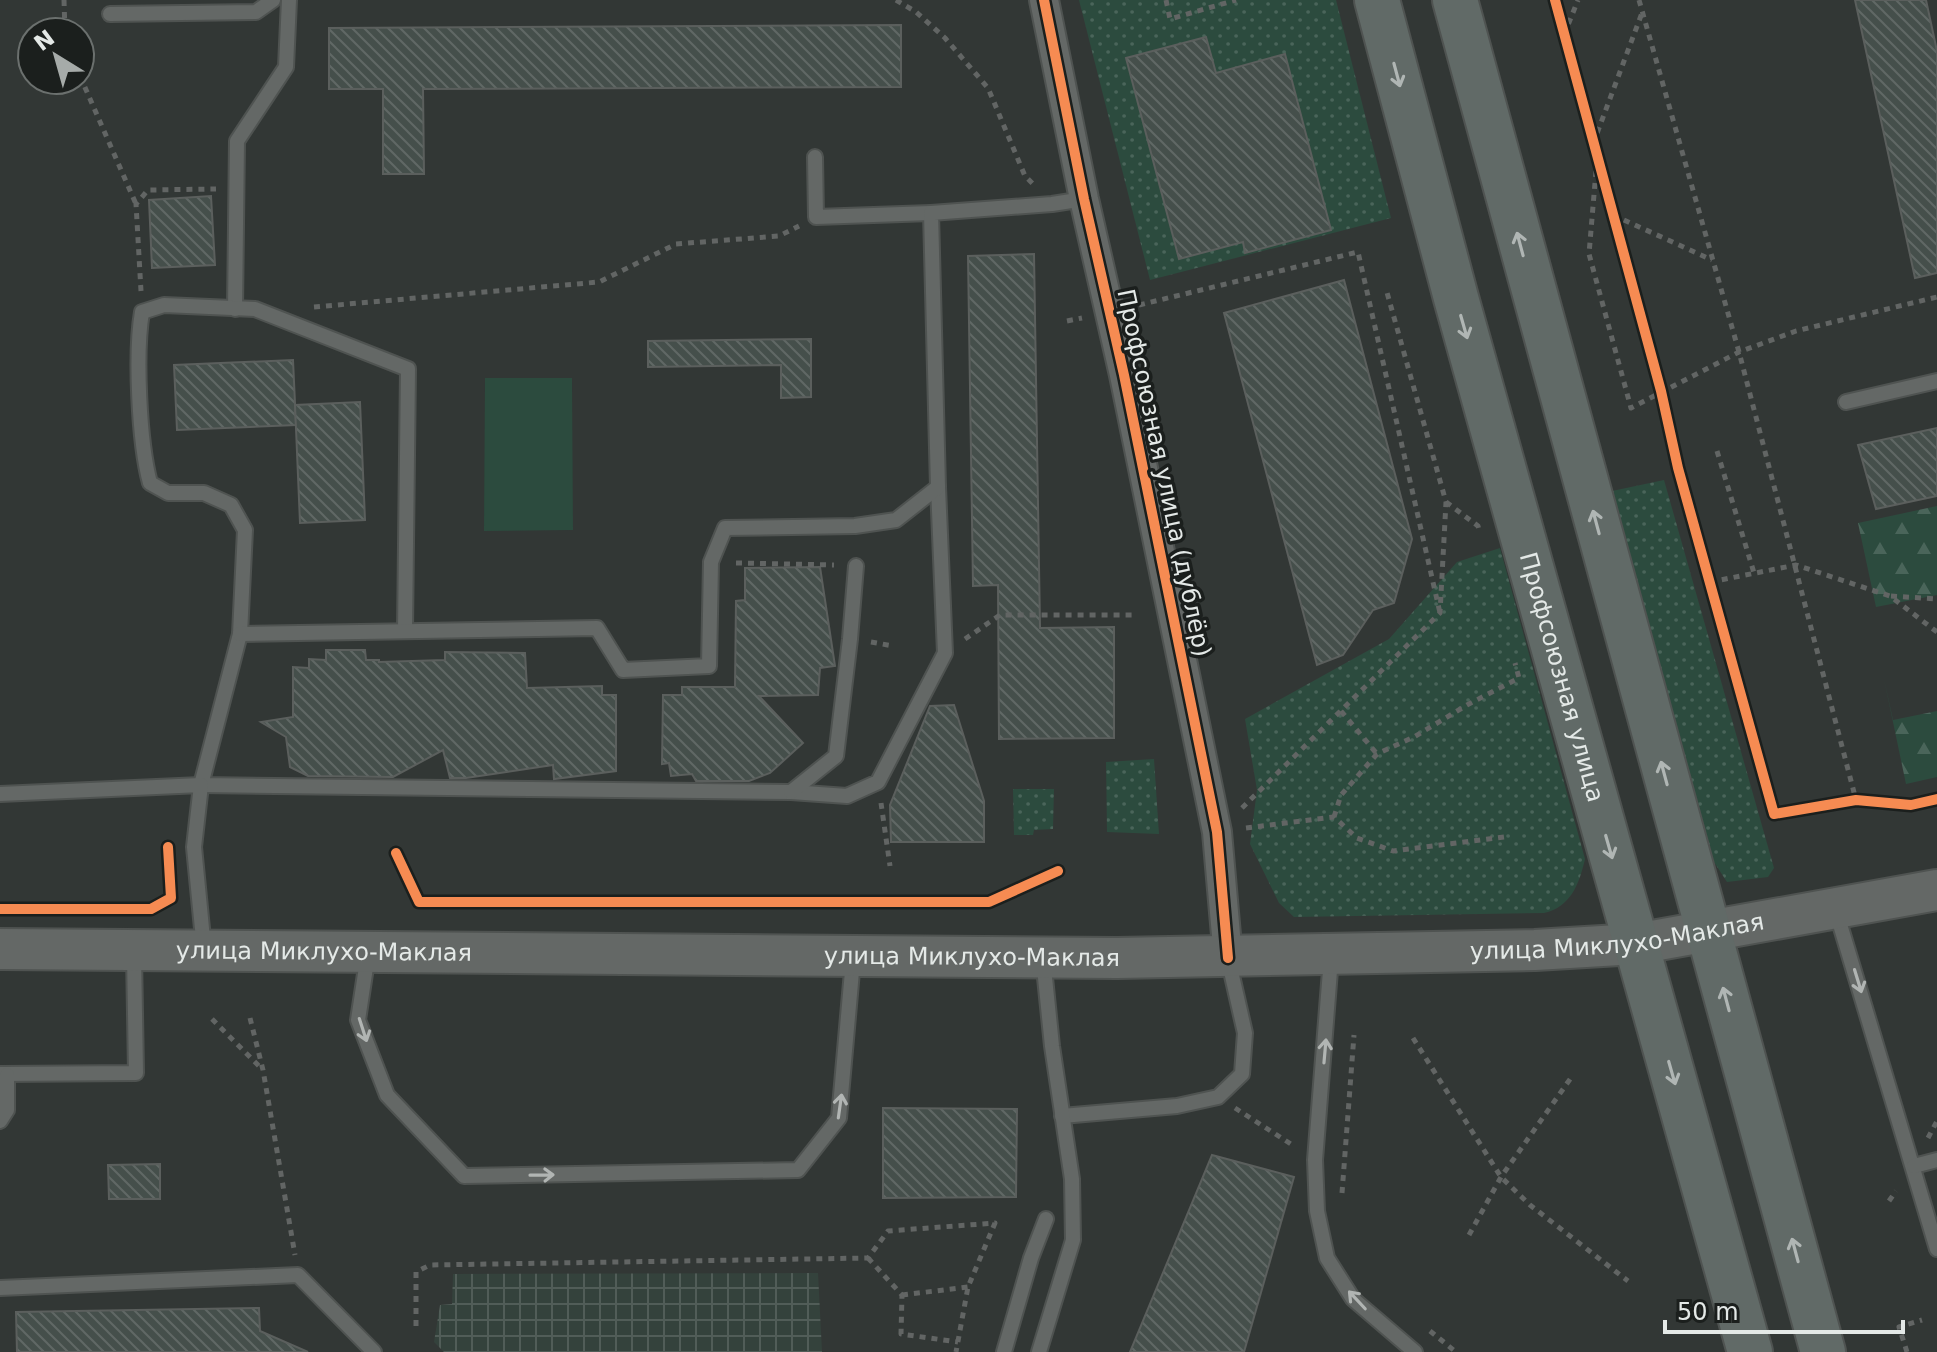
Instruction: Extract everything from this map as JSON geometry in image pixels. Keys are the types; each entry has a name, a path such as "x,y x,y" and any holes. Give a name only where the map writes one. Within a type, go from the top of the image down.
{"main road":[{"name":"Профсоюзная улица","path":"1377,0 1750,1352"},
{"path":"1455,0 1823,1352"},
{"name":"улица Миклухо-Маклая","path":"0,949 854,958 1228,958 1535,950 1636,944 1937,890"}],"street":[{"name":"Профсоюзная улица (дублёр)","path":"1044,0 1217,832 1228,958"}],"lane":[{"path":"110,14 256,12 273,0"},
{"path":"235,309 237,141 286,67 289,0"},
{"path":"815,157 816,217 931,213 1084,199"},
{"path":"0,794 201,785 791,792 847,796 878,782 945,653 931,213"},
{"path":"204,950 194,847 201,785 240,634 245,530 231,505 204,493 168,493 150,483 144,461 138,335 142,312 164,305 255,309 408,369 405,631"},
{"path":"1846,402 1937,381"},
{"path":"240,634 597,628 623,670 709,666 711,562 725,528 855,526 896,520 938,487"},
{"path":"791,792 836,756 856,566"},
{"path":"1835,907 1937,1249"},
{"path":"0,1121 7,1110 4,1075 136,1073 134,949"},
{"path":"368,954 358,1020 387,1095 464,1176 798,1170 839,1118 854,958"},
{"path":"1331,955 1315,1160 1317,1211 1327,1258 1353,1299 1415,1352"},
{"path":"1039,1352 1073,1240 1072,1179 1052,1046 1043,958"},
{"path":"1062,1116 1177,1106 1218,1097 1242,1074 1245,1033 1228,958"},
{"path":"1914,1166 1937,1160"},
{"path":"1004,1352 1031,1258 1046,1219"},
{"path":"0,1288 298,1275 374,1352"}],"path":[{"path":"896,0 916,12 945,38 988,88 1025,176 1052,204"},
{"path":"1166,0 1170,19 1236,0"},
{"path":"1564,35 1578,0"},
{"path":"1639,0 1739,352 1856,800 1870,801"},
{"path":"1593,144 1642,12"},
{"path":"89,96 136,204 142,312"},
{"path":"1597,159 1589,254 1631,408 1739,352 1796,331 1937,297"},
{"path":"136,204 148,190 237,189"},
{"path":"1613,215 1713,261"},
{"path":"299,327 314,307 599,282 676,244 779,236 816,217"},
{"path":"1067,321 1358,252 1440,613"},
{"path":"1217,832 1440,613 1446,502 1386,289"},
{"path":"1717,451 1754,573"},
{"path":"1446,502 1478,526 1482,541"},
{"path":"711,562 856,566"},
{"path":"1710,582 1796,565 1890,596 1937,599"},
{"path":"1890,596 1937,632"},
{"path":"945,653 1000,615 1133,615"},
{"path":"1334,817 1341,795 1377,754 1414,737 1519,678 1515,663"},
{"path":"1341,711 1377,754"},
{"path":"878,782 890,866"},
{"path":"1217,832 1334,817 1357,838 1393,851 1504,837"},
{"path":"250,1018 263,1070 298,1275"},
{"path":"212,1019 263,1070"},
{"path":"1341,1200 1354,1035"},
{"path":"1413,1038 1501,1177 1530,1205 1628,1281"},
{"path":"1469,1235 1501,1177 1573,1075"},
{"path":"1218,1097 1315,1160"},
{"path":"868,1258 888,1231 995,1223 968,1287 956,1352"},
{"path":"416,1326 416,1272 430,1265 868,1258 902,1295 901,1334 958,1342"},
{"path":"902,1295 968,1287"},
{"path":"1907,1352 1899,1327 1922,1320"},
{"path":"1424,1326 1456,1352"}],"shaded area":[{"path":"818,1273 822,1352 444,1352 434,1342 440,1305 452,1304 453,1274"}],"green space":[{"path":"1079,0 1336,0 1391,218 1150,280"},
{"path":"485,378 572,378 573,530 484,531"},
{"path":"1664,480 1774,868 1768,877 1727,882 1714,862 1612,491"},
{"path":"1937,506 1937,595 1876,607 1858,523"},
{"path":"1500,548 1585,859 1572,893 1561,906 1544,913 1294,917 1279,903 1250,844 1257,790 1245,719 1389,639 1457,562"},
{"path":"1884,679 1893,720 1937,711 1937,777 1906,784"},
{"path":"1154,759 1159,834 1107,832 1106,762"},
{"path":"1013,789 1054,789 1053,829 1034,830 1033,835 1014,835"}],"building":[{"path":"1855,0 1926,0 1937,51 1937,273 1915,278"},
{"path":"901,25 901,87 423,89 424,174 383,174 383,89 329,89 329,28"},
{"path":"1206,37 1216,73 1285,54 1331,230 1245,253 1243,242 1179,259 1126,58"},
{"path":"211,196 215,265 152,268 149,200"},
{"path":"1034,254 1040,628 1114,627 1114,738 999,739 998,585 973,586 968,256"},
{"path":"1344,280 1412,539 1394,603 1373,610 1343,655 1317,665 1224,313"},
{"path":"811,339 811,397 781,398 781,365 648,367 648,341"},
{"path":"293,360 296,425 177,430 174,365"},
{"path":"360,402 365,520 300,523 295,405"},
{"path":"1937,428 1937,496 1876,509 1858,445"},
{"path":"820,567 835,666 820,668 818,695 759,696 803,743 770,773 749,781 696,781 692,774 671,776 669,763 662,764 663,695 682,695 682,687 735,687 736,601 745,600 745,568"},
{"path":"326,650 365,650 366,660 379,662 445,660 445,652 525,653 527,688 602,686 602,695 616,695 616,771 554,779 553,765 450,778 443,750 393,777 308,776 290,767 286,737 261,722 293,717 293,667 309,668 309,659 326,660"},
{"path":"954,705 984,801 984,842 891,842 890,805 930,706"},
{"path":"883,1108 1017,1109 1016,1197 883,1198"},
{"path":"1212,1155 1294,1177 1244,1352 1130,1352"},
{"path":"160,1164 160,1199 109,1199 108,1165"},
{"path":"259,1308 260,1331 308,1352 17,1352 16,1312"}],"cycle path":[{"path":"1044,0 1217,832 1228,958"},
{"path":"1555,0 1661,391 1678,468 1774,814 1856,800 1911,805 1937,799"},
{"path":"0,909 151,909 171,898 168,847"},
{"path":"396,853 419,902 989,902 1058,871"}]}
